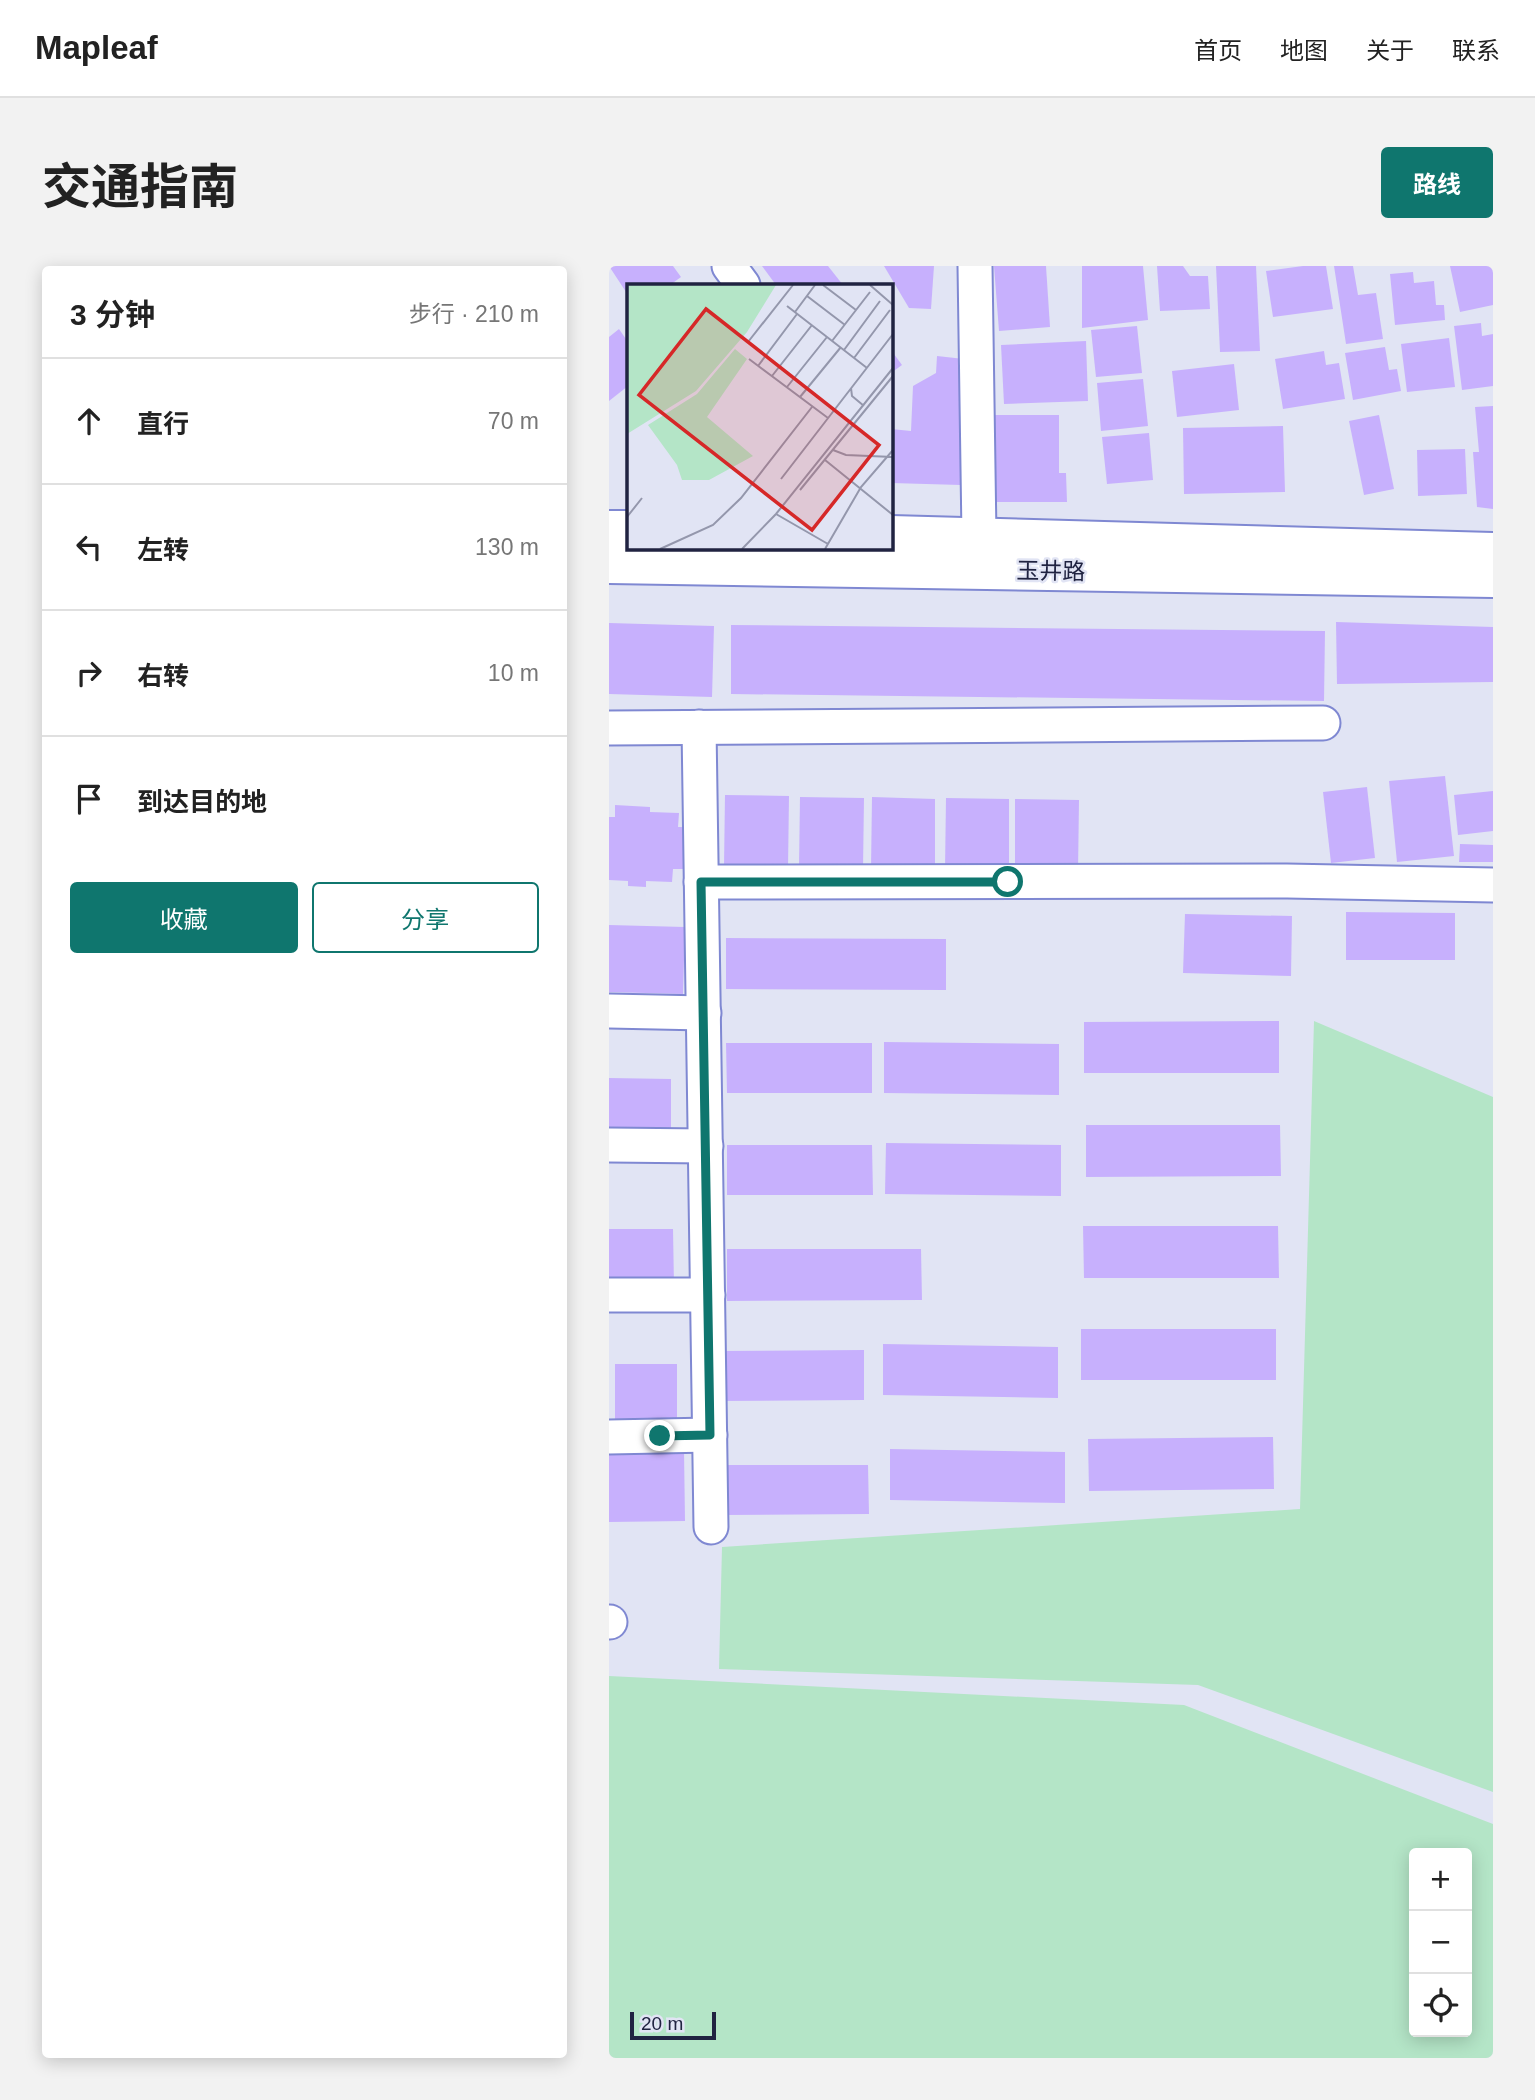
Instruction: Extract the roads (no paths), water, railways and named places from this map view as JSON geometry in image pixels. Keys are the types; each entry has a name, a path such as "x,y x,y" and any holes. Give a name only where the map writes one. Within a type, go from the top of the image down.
{"street":[{"path":"729,266 742,284"},
{"path":"975,266 979,536"},
{"path":"609,530 627,530"},
{"name":"玉井路","path":"893,535 1493,552"},
{"name":"玉井路","path":"609,565 1493,578"},
{"path":"609,727 1322,723"},
{"path":"699,727 712,1527"},
{"path":"701,882 1287,881 1493,885"},
{"path":"609,1011 703,1013"},
{"path":"609,1145 706,1146"},
{"path":"609,1295 708,1294"},
{"path":"609,1437 710,1435"}]}
